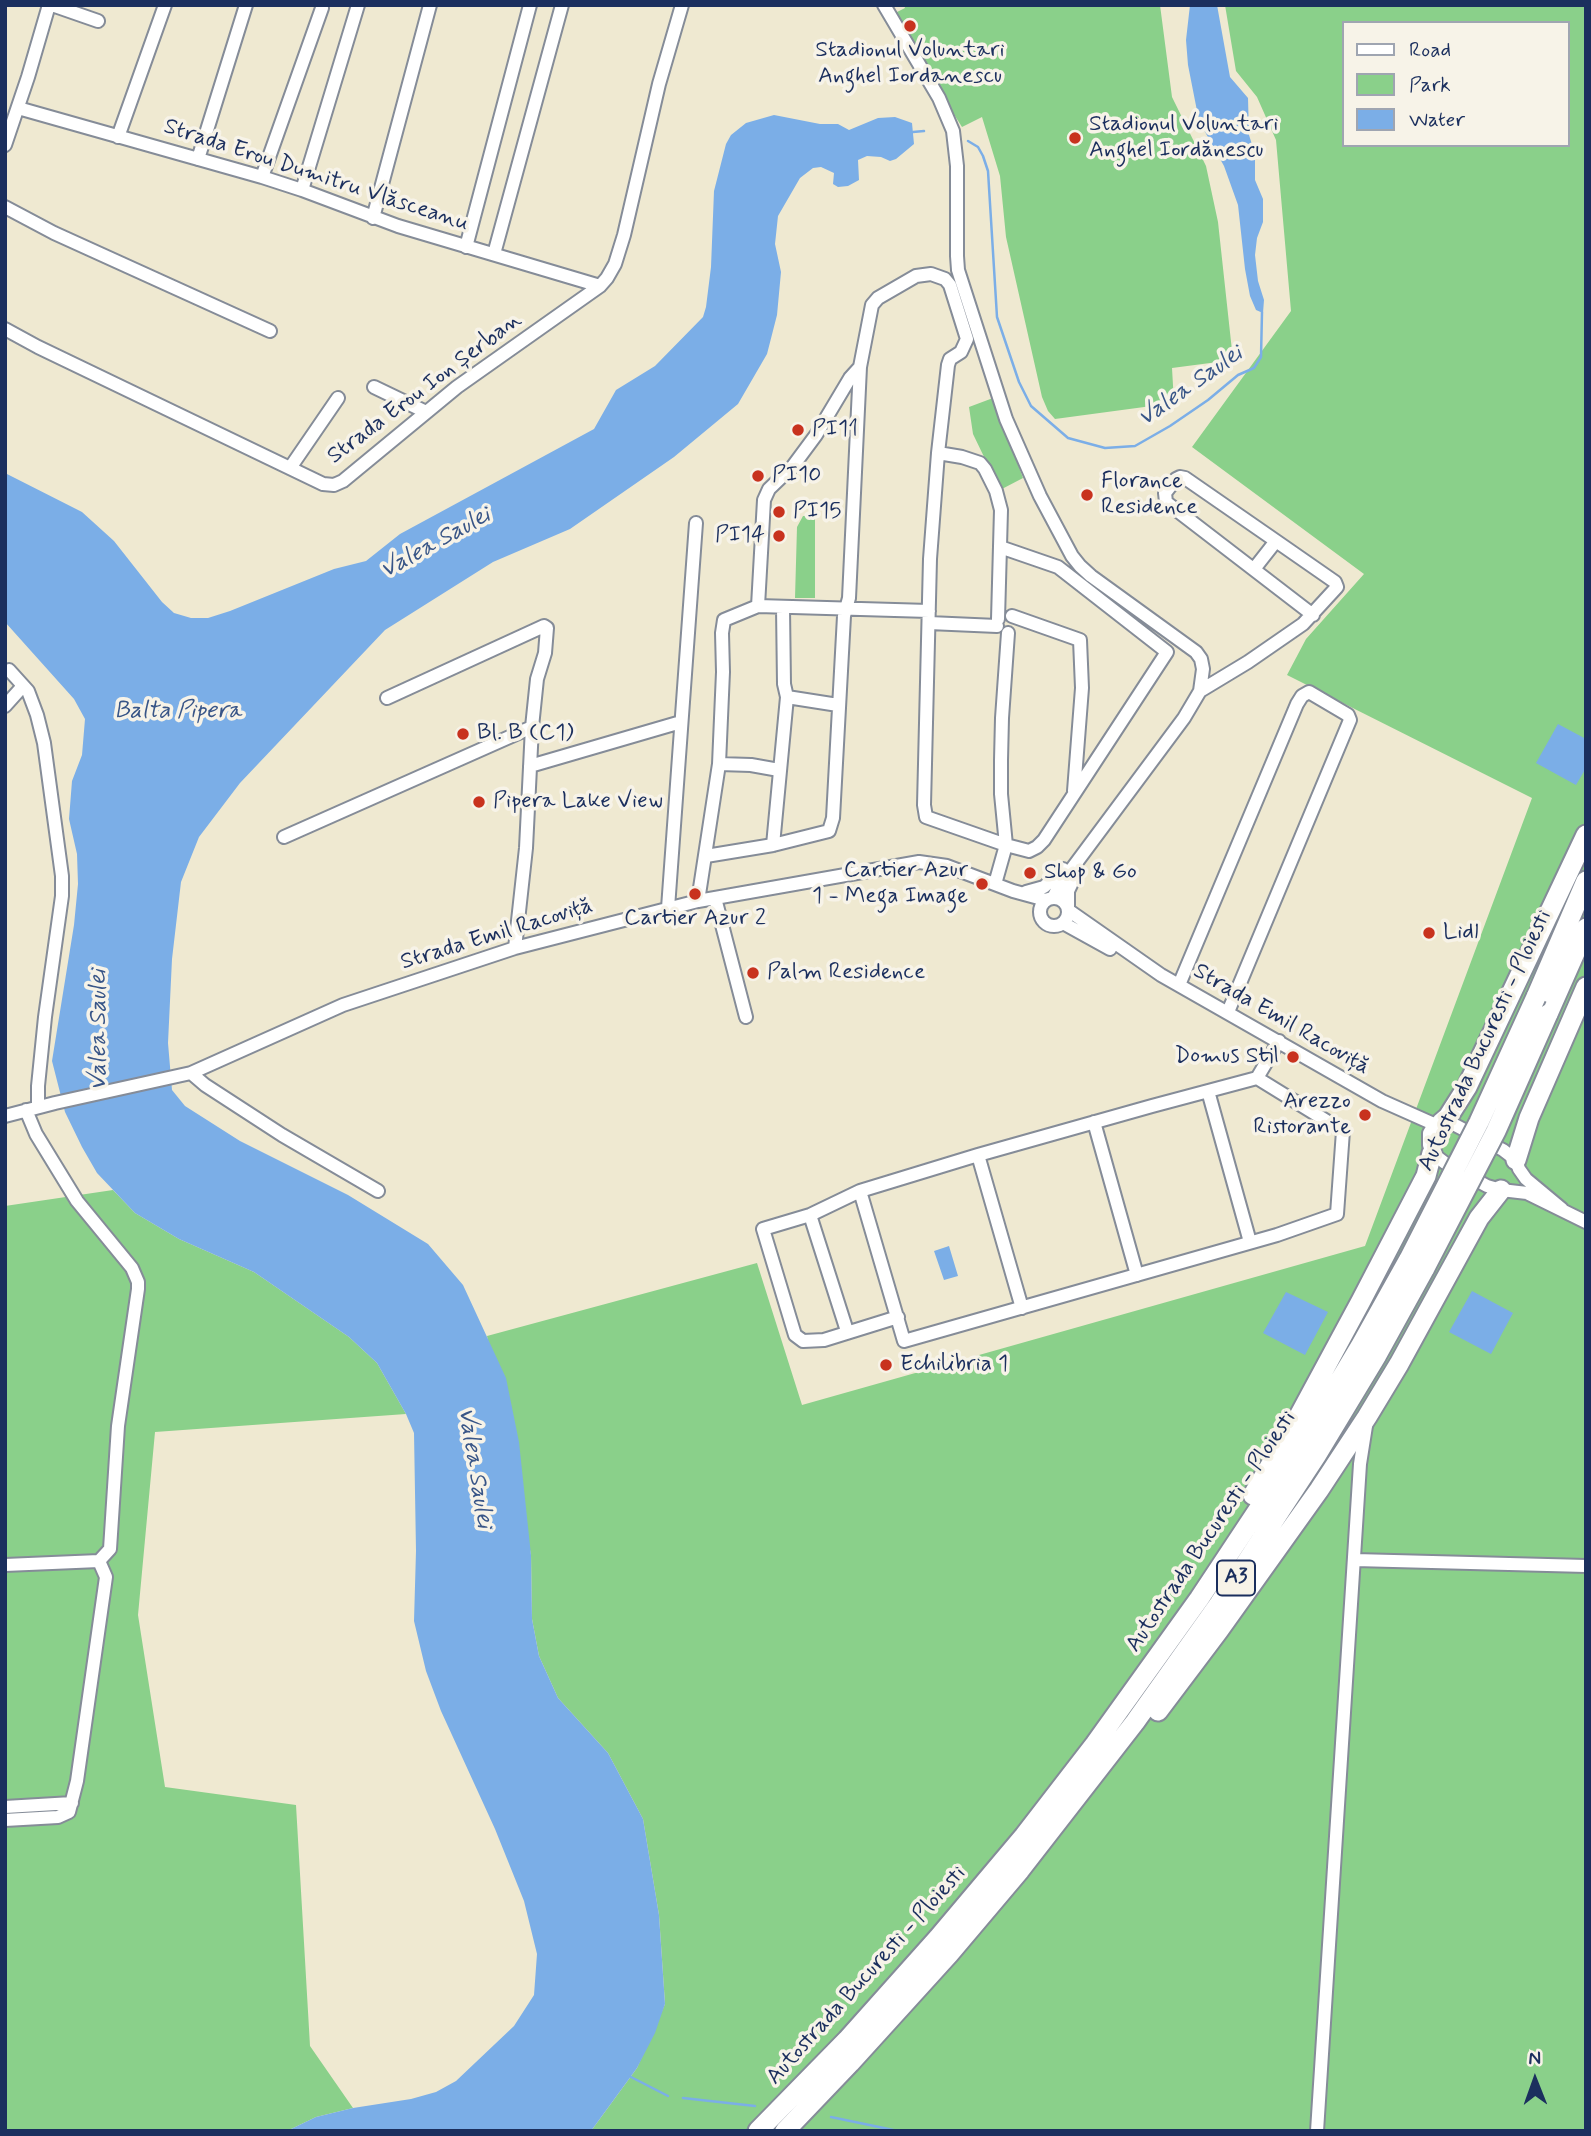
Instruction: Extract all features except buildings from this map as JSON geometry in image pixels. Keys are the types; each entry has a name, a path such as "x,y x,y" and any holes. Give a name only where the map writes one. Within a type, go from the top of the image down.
{"highway":[{"path":"1439,1124 1448,1117 1467,1087 1586,835"},
{"name":"Autostrada Bucuresti - Ploiesti","path":"785,2131 895,2015 1020,1870 1135,1722 1234,1581 1345,1409 1417,1264 1586,881"},
{"name":"Autostrada Bucuresti - Ploiesti","path":"758,2131 846,2040 1024,1836 1115,1718 1199,1599 1294,1455 1361,1345 1417,1264 1496,1131 1586,928"},
{"path":"1517,1165 1529,1118 1586,987"},
{"path":"1115,1718 1299,1416 1426,1176 1430,1146"},
{"path":"1020,1870 1084,1805 1134,1743 1255,1581 1367,1417 1479,1218 1504,1190"}],"street":[{"path":"5,145 50,5 98,20"},
{"path":"118,136 165,5"},
{"path":"198,159 246,5"},
{"path":"302,190 358,5"},
{"path":"373,218 430,5"},
{"path":"466,247 530,5"},
{"path":"494,254 562,5"},
{"name":"Strada Erou Ion Șerban","path":"5,329 323,484 334,485 343,481 457,387 600,286 612,270 624,235 659,84 682,5"},
{"path":"884,5 939,98 950,123 957,166 958,270 1006,419 1040,496 1080,566 1196,652 1203,669 1200,691 1169,739 1047,902"},
{"path":"262,177 322,8"},
{"name":"Strada Erou Dumitru Vlăsceanu","path":"18,108 262,177 373,218 600,286"},
{"path":"5,207 54,233 270,331"},
{"path":"706,856 773,845 829,831 833,818 844,616 849,598 860,367 872,305 878,298 916,276 931,274 945,279 950,285 967,339 961,352 950,359 947,365 938,453 930,559 924,805 926,817 1030,851 1044,840 1167,652 1058,567 999,547"},
{"path":"758,606 764,500 769,489 793,466 816,435 850,378 860,367"},
{"path":"374,387 426,412"},
{"path":"290,468 338,398"},
{"path":"938,453 980,463 996,491 1001,510 1001,794 1006,845 995,884"},
{"path":"1200,691 1303,624 1313,615 1338,587 1335,582 1185,478 1176,479 1165,493 1166,502 1313,615"},
{"path":"668,908 696,523"},
{"path":"1254,569 1276,541"},
{"path":"698,901 719,764 724,620 758,606 846,609 1015,628 1012,617 1080,640 1082,688 1074,795"},
{"path":"773,845 787,697 784,684 783,608"},
{"path":"387,698 544,626 547,628 545,653 537,678 532,727 526,848 515,948"},
{"path":"5,1565 99,1561 108,1553 118,1426 135,1319 138,1282 120,1251 77,1201 36,1134 32,1109 38,1086 62,896 62,876 44,743 37,715 27,691 9,670"},
{"path":"5,706 23,686"},
{"path":"1179,985 1297,705 1302,696 1309,692 1348,715 1350,720 1228,1012"},
{"path":"787,697 838,705"},
{"path":"530,766 681,722"},
{"path":"284,837 532,727"},
{"path":"719,764 751,765 779,770"},
{"path":"1018,891 1038,890 1051,883 1109,812 1116,811"},
{"path":"1066,914 1068,891 1073,879 1112,825 1116,811"},
{"name":"Strada Emil Racoviță","path":"5,1116 174,1079 343,1005 515,948 698,901 919,862 939,864 1018,891 1020,898 1047,902 1062,900 1066,914 1143,967 1228,1012 1381,1101 1408,1120 1445,1163 1487,1186 1527,1193 1562,1209"},
{"path":"715,898 746,1017"},
{"name":"Strada Emil Racoviță","path":"1047,902 1041,917 1046,924 1055,926 1066,914"},
{"path":"898,1317 824,1340 803,1341 795,1335 763,1229 810,1215 860,1191 1259,1076 1279,1041"},
{"path":"191,1073 282,1135 378,1191"},
{"path":"860,1191 904,1341 1251,1242 1337,1214 1343,1131 1259,1076"},
{"path":"1208,1091 1251,1242"},
{"name":"Strada Emil Racoviță","path":"1381,1101 1439,1124 1460,1127 1503,1150 1526,1179 1562,1209"},
{"path":"1094,1122 1137,1275"},
{"path":"1430,1146 1429,1133 1439,1124"},
{"path":"978,1155 1022,1308"},
{"path":"1504,1190 1517,1180 1517,1165"},
{"path":"1562,1209 1586,1222"},
{"path":"810,1215 847,1331"},
{"path":"1317,2131 1360,1464 1367,1417"},
{"path":"1355,1560 1586,1566"},
{"path":"5,1820 63,1816 69,1812 106,1577 99,1561"},
{"path":"5,1807 72,1803"}],"green space":[{"path":"904,5 1160,5 1172,97 1206,166 1218,222 1233,360 1172,368 1174,403 1055,419 1042,397 1006,237 1000,176 982,117 962,127 891,15 905,8"},
{"path":"1225,5 1586,5 1586,2131 591,2131 637,2068 665,2004 659,1915 643,1819 608,1753 558,1698 539,1656 532,1619 531,1555 487,1336 757,1263 802,1405 1365,1246 1532,798 1287,675 1306,639 1364,574 1192,447 1291,311 1276,140 1257,97 1236,71"},
{"path":"993,398 1023,478 1000,490 973,434 969,407"},
{"path":"803,516 815,516 815,598 795,598 797,527"},
{"path":"113,1190 135,1213 179,1239 254,1272 349,1337 377,1363 406,1414 155,1432 138,1615 165,1787 296,1805 310,2046 353,2108 316,2117 287,2131 5,2131 5,1206"}],"water":[{"path":"1190,5 1217,5 1230,77 1248,98 1249,135 1255,154 1255,180 1263,199 1263,222 1255,255 1258,281 1264,300 1263,313 1256,310 1250,296 1238,205 1224,166 1199,121 1186,40"},
{"name":"Balta Pipera","path":"774,115 820,124 838,124 849,130 878,118 895,117 912,123 914,144 890,161 867,156 858,160 859,180 848,186 838,187 833,184 834,173 821,167 813,168 800,178 778,216 775,244 781,272 777,315 767,354 738,404 674,457 570,529 493,562 385,630 240,783 199,837 181,882 172,959 168,1043 172,1090 185,1106 240,1141 348,1195 428,1244 463,1285 506,1378 519,1442 531,1555 532,1619 539,1656 558,1698 608,1753 643,1819 659,1915 665,2004 655,2033 637,2068 591,2131 287,2131 316,2117 411,2099 436,2092 456,2081 514,2026 534,1995 537,1954 524,1901 426,1671 414,1621 414,1433 406,1414 377,1363 349,1337 254,1272 179,1239 135,1213 97,1173 65,1112 52,1061 78,884 77,854 69,819 72,781 82,755 85,719 74,699 5,622 5,473 82,512 114,541 162,602 174,613 191,618 208,618 230,611 334,569 366,561 400,534 594,429 616,390 655,366 703,317 711,267 714,191 726,144 731,135 746,123"},
{"path":"1558,724 1586,739 1586,768 1576,785 1536,763"},
{"path":"949,1246 958,1276 944,1280 934,1251"},
{"path":"1472,1291 1513,1313 1491,1354 1449,1332"},
{"path":"1286,1292 1328,1312 1305,1355 1263,1333"}],"waterway":[{"name":"Valea Saulei","path":"913,132 924,131"},
{"name":"Valea Saulei","path":"968,141 978,147 988,171 997,317 1019,382 1031,406 1068,438 1105,448 1135,446 1170,426 1238,375 1254,368 1261,357 1262,312"},
{"path":"631,2077 668,2096"},
{"path":"683,2098 755,2106"},
{"path":"831,2117 898,2131"}],"place":[{"name":"Stadionul Voluntari Anghel Iordanescu","path":"910,26"},
{"name":"Stadionul Voluntari Anghel Iordănescu","path":"1075,138"},
{"name":"PI11","path":"798,430"},
{"name":"PI10","path":"758,476"},
{"name":"Florance Residence","path":"1087,495"},
{"name":"PI15","path":"779,512"},
{"name":"PI14","path":"779,536"},
{"name":"Bl. B (C1)","path":"463,734"},
{"name":"Pipera Lake View","path":"479,802"},
{"name":"Shop & Go","path":"1030,873"},
{"name":"Cartier Azur 1 - Mega Image","path":"982,884"},
{"name":"Cartier Azur 2","path":"695,894"},
{"name":"Lidl","path":"1429,933"},
{"name":"Palm Residence","path":"753,973"},
{"name":"Domus Stil","path":"1293,1057"},
{"name":"Arezzo Ristorante","path":"1365,1115"},
{"name":"Echilibria 1","path":"886,1365"}]}
